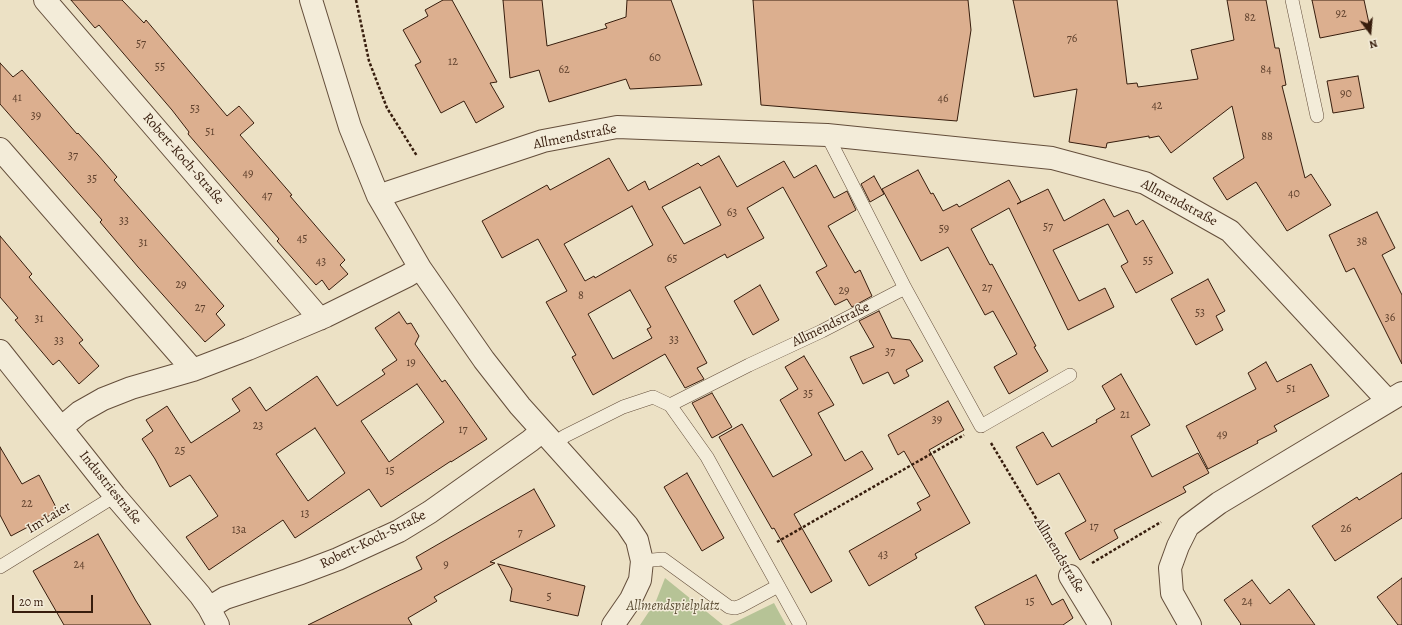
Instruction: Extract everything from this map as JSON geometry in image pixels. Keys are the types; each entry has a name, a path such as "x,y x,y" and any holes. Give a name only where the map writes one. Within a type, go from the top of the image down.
{"street":[{"name":"Robert-Koch-Straße","path":"45,0 320,319"},
{"path":"311,0 350,128 378,196 420,268 484,360 520,406 628,525 637,540 642,561 642,571 637,588 613,625"},
{"name":"Allmendstraße","path":"378,196 543,141 617,127 827,135 1052,158 1145,183 1230,231 1395,397 1219,503 1188,526 1178,546 1170,568 1172,593 1190,625"},
{"path":"0,149 193,370"},
{"path":"61,428 80,412 103,399 131,388 193,370 248,349 320,319 407,276 420,268"},
{"name":"Industriestraße","path":"0,351 115,496 200,595 214,617"},
{"name":"Robert-Koch-Straße","path":"214,617 225,598 338,559 399,531 430,512 530,441 548,438"},
{"name":"Allmendstraße","path":"1070,576 1100,625"}],"lane":[{"path":"1292,0 1317,116"},
{"path":"827,135 905,288 981,426 1070,375"},
{"name":"Allmendstraße","path":"670,404 822,331 905,288"},
{"path":"548,438 565,436 623,407 653,397 670,404 707,457 800,625"},
{"name":"Im Laier","path":"0,567 115,496"},
{"path":"642,561 663,559 722,604 729,607 735,608 741,606 778,586"}],"path":[{"path":"356,0 369,61 387,108 430,178"},
{"path":"760,552 981,426"},
{"name":"Allmendstraße","path":"981,426 1070,576"},
{"path":"1070,576 1163,521"}],"green space":[{"name":"Allmendspielplatz","path":"665,578 723,625 640,625 656,601"},
{"name":"Allmendspielplatz","path":"774,603 786,625 729,625"}],"building":[{"path":"71,0 122,0 144,23 146,20 227,116 239,106 254,123 240,135 292,195 290,196 345,260 340,265 348,274 329,290 322,280 316,285 277,241 279,239 188,134 189,132 172,110 99,25 95,28"},
{"path":"443,0 452,0 497,82 490,83 504,107 476,123 464,101 441,113 415,65 421,62 403,30 428,16 425,10"},
{"path":"503,0 542,0 547,46 607,28 605,24 626,17 627,0 671,0 702,85 630,89 626,79 549,102 539,70 510,78"},
{"path":"753,0 968,0 971,30 957,121 761,105"},
{"path":"1013,0 1117,0 1127,84 1137,83 1138,87 1198,79 1191,50 1234,40 1227,0 1266,0 1275,48 1279,48 1286,85 1282,86 1305,178 1311,174 1331,205 1287,231 1256,182 1227,200 1213,178 1244,158 1232,106 1171,153 1159,136 1149,138 1149,136 1107,143 1106,148 1069,142 1077,89 1034,97"},
{"path":"1312,0 1364,0 1370,28 1320,38"},
{"path":"0,63 13,77 22,70 77,134 78,133 117,177 114,180 224,306 216,314 225,325 205,342 138,267 100,222 102,220 0,104"},
{"path":"1358,76 1364,108 1333,113 1327,81"},
{"path":"719,156 737,187 784,161 794,178 816,165 834,198 847,191 856,210 828,226 855,273 860,270 872,296 852,307 847,299 835,305 816,272 827,266 783,187 747,208 764,238 727,258 725,254 665,287 707,363 697,368 704,379 685,388 665,354 593,395 572,357 576,355 546,302 567,291 538,239 502,258 482,221 547,185 550,190 609,158 628,191 645,181 649,190 698,163 701,166","holes":["700,187 721,225 684,244 662,207","632,206 653,245 595,278 594,276 585,281 564,244","630,290 651,327 647,329 652,338 613,359 588,314"]},
{"path":"918,170 931,194 933,193 943,211 957,204 959,207 1009,180 1021,202 1017,204 1048,189 1064,221 1104,199 1114,217 1128,210 1136,225 1143,220 1173,273 1136,293 1121,266 1128,262 1108,224 1053,250 1079,301 1105,288 1114,307 1068,330 1009,208 971,229 990,265 992,264 1036,346 1034,347 1048,371 1009,394 994,367 1017,354 993,311 985,315 948,247 921,261 882,189"},
{"path":"874,176 884,194 870,202 861,184"},
{"path":"1377,212 1395,248 1382,255 1402,295 1402,364 1354,268 1346,272 1329,235"},
{"path":"0,236 32,274 29,277 83,340 79,343 99,366 79,384 59,360 53,365 15,320 18,318 0,297"},
{"path":"1208,279 1225,311 1216,316 1223,330 1196,345 1171,299"},
{"path":"760,285 779,320 753,335 734,301"},
{"path":"879,311 892,338 910,340 923,361 906,370 909,376 894,384 888,372 863,384 850,357 874,347 859,321"},
{"path":"399,312 407,324 411,323 419,336 415,344 442,382 445,380 487,439 381,507 369,489 295,538 283,520 209,570 186,537 218,516 190,475 170,487 142,439 153,431 146,420 167,406 191,443 240,411 232,399 250,387 266,411 317,376 337,406 385,374 382,370 397,360 375,328","holes":["417,384 444,422 389,462 361,421","315,428 345,473 308,501 276,454"]},
{"path":"804,356 834,405 818,413 845,461 862,451 873,469 794,514 832,581 811,593 719,437 742,424 773,477 812,455 780,400 798,389 785,367"},
{"path":"1266,362 1277,382 1311,364 1329,396 1274,426 1277,431 1257,441 1258,443 1208,469 1186,426 1256,389 1248,373"},
{"path":"1121,374 1150,425 1131,436 1152,477 1198,453 1209,473 1183,487 1186,492 1114,530 1118,538 1080,560 1065,533 1086,521 1059,473 1037,485 1016,447 1043,432 1052,447 1097,422 1096,420 1115,409 1102,386"},
{"path":"712,393 732,427 712,438 692,403"},
{"path":"948,401 964,430 929,450 970,523 915,554 917,558 869,586 849,551 921,510 917,503 930,496 904,451 898,455 888,435"},
{"path":"0,447 22,484 39,475 58,511 11,536 0,515"},
{"path":"687,473 724,538 702,551 664,487"},
{"path":"1402,473 1402,518 1335,561 1312,526 1357,497 1359,500"},
{"path":"534,489 555,526 490,562 495,563 434,597 437,601 408,618 412,625 308,625 422,569 416,557"},
{"path":"98,534 151,625 64,625 33,571"},
{"path":"498,564 585,586 578,616 510,601 512,589"},
{"path":"1036,575 1052,605 1063,599 1073,618 1063,625 985,625 975,607"},
{"path":"1402,578 1402,625 1398,625 1377,597"},
{"path":"1252,580 1270,604 1289,589 1315,625 1240,625 1241,624 1224,600"}]}
